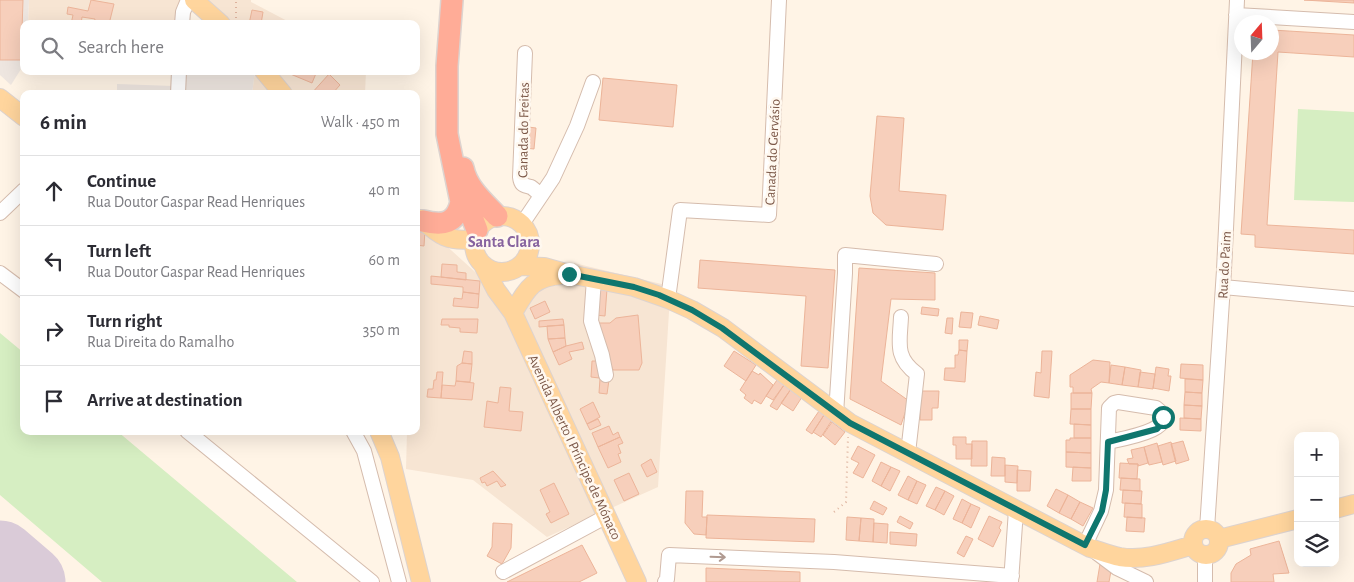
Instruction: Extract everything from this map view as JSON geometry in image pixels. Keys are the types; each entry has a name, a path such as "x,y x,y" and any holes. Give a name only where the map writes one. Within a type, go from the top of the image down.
{"highway":[{"path":"420,218 440,224 450,221 456,216 461,202 447,134 447,66 452,0"},
{"path":"463,0 456,135 464,175 474,191 497,216"},
{"path":"457,179 475,234"}],"main road":[{"path":"194,0 216,20"},
{"path":"267,75 281,90"},
{"path":"0,98 20,114"},
{"path":"515,269 528,256 530,242 528,233 522,224 515,219 497,216 482,224 475,234 474,248 477,258 491,270 501,273 515,269 544,267 634,287 692,310 722,328 843,418 1087,547 1120,557 1140,558 1199,550 1211,555 1219,545 1213,534"},
{"path":"420,218 441,236 448,239 459,240 475,234"},
{"path":"530,242 562,272"},
{"name":"Avenida Alberto I Príncipe de Mónaco","path":"483,265 496,290 513,313 638,582"},
{"name":"Avenida Alberto I Príncipe de Mónaco","path":"513,313 515,269"},
{"path":"513,313 525,291 534,282 562,272"},
{"path":"381,435 390,458 420,582"},
{"path":"1339,508 1354,504"},
{"path":"1199,550 1193,539 1201,530 1213,534 1294,520"}],"street":[{"path":"182,20 183,12 188,0"},
{"name":"Canada do Gervásio","path":"668,299 680,210 769,215 779,0"},
{"name":"Rua do Paim","path":"1213,534 1222,287 1237,0"},
{"path":"1236,14 1354,22"},
{"name":"Canada do Freitas","path":"525,53 520,178 524,186 531,187 541,195"},
{"path":"178,90 179,75"},
{"path":"522,224 553,178 577,126 593,82"},
{"path":"0,212 20,194"},
{"path":"843,418 845,255 936,264"},
{"path":"0,273 20,288"},
{"path":"594,279 590,321 602,355 606,375"},
{"path":"1222,287 1354,299"},
{"path":"901,316 901,355 907,367 917,374 908,453"},
{"path":"192,435 372,582"},
{"path":"355,435 364,451 399,582"},
{"path":"1108,442 1106,490 1102,511 1087,547 1117,568 1146,582"},
{"path":"665,582 667,579 669,555 834,562 1012,579 1016,510"},
{"path":"503,572 607,516"},
{"path":"1199,550 1205,582"}],"path":[{"path":"236,0 236,20"},
{"path":"834,512 846,502 847,450 843,418"}],"shaded area":[{"path":"0,0 29,0 28,20 20,20 20,71 11,85 0,75"},
{"path":"29,0 181,0 178,20 28,20"},
{"path":"189,0 251,0 251,2 285,20 211,20"},
{"path":"175,75 254,75 253,90 117,90 117,84 174,86"},
{"path":"254,75 366,75 365,90 253,90"},
{"path":"420,225 430,231 484,280 504,316 526,310 529,298 542,288 565,284 574,263 674,287 669,312 658,487 547,537 473,480 406,469 407,435 420,435"}],"green space":[{"path":"1298,109 1354,112 1354,202 1294,200"},
{"path":"0,333 20,350 20,435 122,435 297,582 102,582 0,495"}],"building":[{"path":"0,0 23,0 22,20 20,20 20,60 0,60"},
{"path":"91,0 114,4 110,20 95,20 82,17 82,20 72,20 73,15 67,14 68,7 88,11"},
{"path":"1304,0 1354,0 1354,3"},
{"path":"252,10 263,12 262,20 250,20"},
{"path":"1279,30 1354,35 1354,57 1279,52"},
{"path":"1252,60 1277,60 1267,225 1354,230 1354,254 1255,247 1255,235 1241,234"},
{"path":"293,75 315,75 312,83"},
{"path":"328,75 340,85 336,90 315,90"},
{"path":"603,78 677,85 673,127 599,120"},
{"path":"877,116 904,118 899,191 946,195 943,230 886,225 873,213 870,196"},
{"path":"528,127 536,128 534,149 525,148"},
{"path":"420,229 425,230 424,246 420,246"},
{"path":"700,260 835,270 828,368 801,366 806,296 698,288"},
{"path":"442,264 457,265 457,272 466,273 466,280 441,277"},
{"path":"859,268 935,273 935,300 891,299 881,381 909,401 901,425 850,399"},
{"path":"431,276 480,281 479,294 463,292 463,287 431,284"},
{"path":"597,289 607,289 605,316 595,315"},
{"path":"463,292 479,294 478,308 453,306 454,298 462,299"},
{"path":"545,301 550,312 535,319 530,308"},
{"path":"922,307 939,309 938,316 921,314"},
{"path":"961,312 973,313 971,328 959,327"},
{"path":"638,315 642,363 639,370 613,370 595,323 610,323 616,318"},
{"path":"980,316 999,320 997,329 978,325"},
{"path":"947,318 953,318 952,334 945,333"},
{"path":"442,319 478,319 477,333 460,332 460,328 441,325"},
{"path":"563,319 564,325 539,327 539,321"},
{"path":"564,325 565,338 548,339 547,326"},
{"path":"565,338 566,346 553,352 548,339"},
{"path":"959,340 968,340 967,351 959,350"},
{"path":"582,342 584,349 569,352 572,359 559,365 553,352"},
{"path":"959,350 967,351 965,382 944,380 945,368 955,368 955,355 958,355"},
{"path":"464,351 472,352 472,364 462,363"},
{"path":"734,351 756,365 746,381 724,366"},
{"path":"1042,351 1052,351 1049,398 1034,396 1036,372 1041,373"},
{"path":"1093,360 1110,362 1109,383 1101,382 1091,389 1092,393 1073,393 1073,387 1070,387 1070,375"},
{"path":"592,361 600,361 599,378 591,377"},
{"path":"462,363 472,364 470,382 456,381 457,366"},
{"path":"1181,364 1203,365 1203,380 1180,378"},
{"path":"1111,365 1125,367 1122,385 1109,383"},
{"path":"1125,367 1141,370 1138,387 1122,385"},
{"path":"1156,367 1169,369 1168,376 1171,376 1169,391 1153,388"},
{"path":"752,371 759,375 760,373 773,385 761,404 754,400 752,404 744,398 746,395 740,390"},
{"path":"437,372 443,372 441,398 427,397 428,389 433,389"},
{"path":"1140,372 1155,374 1153,389 1138,387"},
{"path":"600,379 609,380 607,394 599,393"},
{"path":"1185,379 1203,380 1202,393 1185,392"},
{"path":"777,380 784,385 773,400 766,396"},
{"path":"456,381 474,383 472,400 441,398 442,385 455,386"},
{"path":"784,385 791,389 777,410 770,406"},
{"path":"500,387 511,388 509,411 523,412 521,431 484,427 487,401 498,403"},
{"path":"791,389 802,397 793,411 781,403"},
{"path":"921,391 939,391 938,408 932,408 932,420 920,420"},
{"path":"1185,392 1202,393 1202,406 1184,405"},
{"path":"1071,393 1092,393 1091,409 1071,409"},
{"path":"593,402 600,417 587,424 580,409"},
{"path":"1184,405 1202,406 1201,419 1184,418"},
{"path":"1071,409 1091,409 1091,425 1070,424"},
{"path":"819,411 824,415 812,434 806,430"},
{"path":"824,415 832,420 821,437 813,432"},
{"path":"1180,418 1201,419 1201,431 1180,430"},
{"path":"598,419 601,425 590,430 587,424"},
{"path":"832,422 845,432 835,445 823,435"},
{"path":"1074,424 1091,425 1091,438 1074,438"},
{"path":"609,426 613,435 618,432 620,437 598,447 592,433"},
{"path":"620,437 623,443 618,445 621,453 618,454 621,462 608,468 598,447"},
{"path":"953,437 966,437 966,444 972,444 972,459 956,459 956,445 953,445"},
{"path":"1070,438 1091,438 1091,453 1066,452 1066,440 1070,440"},
{"path":"972,441 987,441 987,466 971,466"},
{"path":"1183,441 1189,460 1176,464 1171,444"},
{"path":"1171,442 1176,461 1163,465 1158,446"},
{"path":"1157,443 1162,462 1149,465 1144,447"},
{"path":"858,446 875,455 863,478 853,473 859,463 851,459"},
{"path":"1144,447 1148,463 1138,466 1138,464 1129,464 1127,459 1133,458 1131,450"},
{"path":"1066,452 1091,453 1091,468 1066,467"},
{"path":"992,457 1005,458 1005,476 991,476"},
{"path":"651,459 657,472 647,477 641,465"},
{"path":"881,462 891,467 881,486 872,481"},
{"path":"1120,463 1138,464 1137,479 1119,478"},
{"path":"1005,465 1018,466 1017,483 1005,482"},
{"path":"891,467 900,471 890,491 881,486"},
{"path":"1073,467 1091,468 1091,481 1072,481"},
{"path":"1017,470 1031,471 1030,491 1017,491"},
{"path":"493,471 506,485 501,487 497,481 487,486 485,482 482,483 480,478"},
{"path":"629,473 639,494 624,501 614,480"},
{"path":"908,476 917,481 908,500 898,495"},
{"path":"1121,478 1140,479 1140,491 1120,490"},
{"path":"917,481 926,485 917,504 908,500"},
{"path":"554,483 569,514 551,523 546,514 550,512 540,490"},
{"path":"936,487 945,491 935,510 926,506"},
{"path":"1056,489 1068,495 1059,513 1047,506"},
{"path":"1123,490 1142,491 1141,504 1122,503"},
{"path":"686,491 703,491 702,517 707,517 706,535 694,534 685,523"},
{"path":"945,491 954,496 944,515 935,510"},
{"path":"1068,495 1080,502 1071,519 1059,513"},
{"path":"962,499 971,504 962,523 953,519"},
{"path":"874,501 887,508 883,515 870,509"},
{"path":"1080,502 1093,508 1083,526 1071,519"},
{"path":"1125,503 1142,504 1142,518 1124,517"},
{"path":"971,504 980,508 971,528 962,523"},
{"path":"707,515 815,519 814,542 706,538"},
{"path":"900,516 913,523 910,529 897,522"},
{"path":"989,516 1002,522 999,528 1001,530 993,547 978,539"},
{"path":"847,517 861,518 859,541 846,540"},
{"path":"1127,517 1145,518 1144,532 1126,531"},
{"path":"861,518 874,519 873,542 859,541"},
{"path":"493,523 512,524 511,548 502,564 487,556 492,547"},
{"path":"874,523 888,524 887,543 873,542"},
{"path":"890,532 917,534 916,546 890,544"},
{"path":"966,536 973,539 964,557 957,553"},
{"path":"1279,541 1289,573 1273,574 1274,582 1231,582 1231,573 1236,564 1251,555 1250,549"},
{"path":"582,545 597,573 579,582 507,582"},
{"path":"1100,564 1111,571 1109,582 1097,582"},
{"path":"706,568 800,572 800,582 706,582"}],"runway":[{"path":"0,558 28,582"}],"district":[{"name":"Santa Clara","path":"504,241"}],"route":[{"path":"569,274 634,287 659,295 692,310 722,328 850,423 1085,545 1102,511 1106,490 1108,442 1157,429 1163,422 1163,417"}]}
